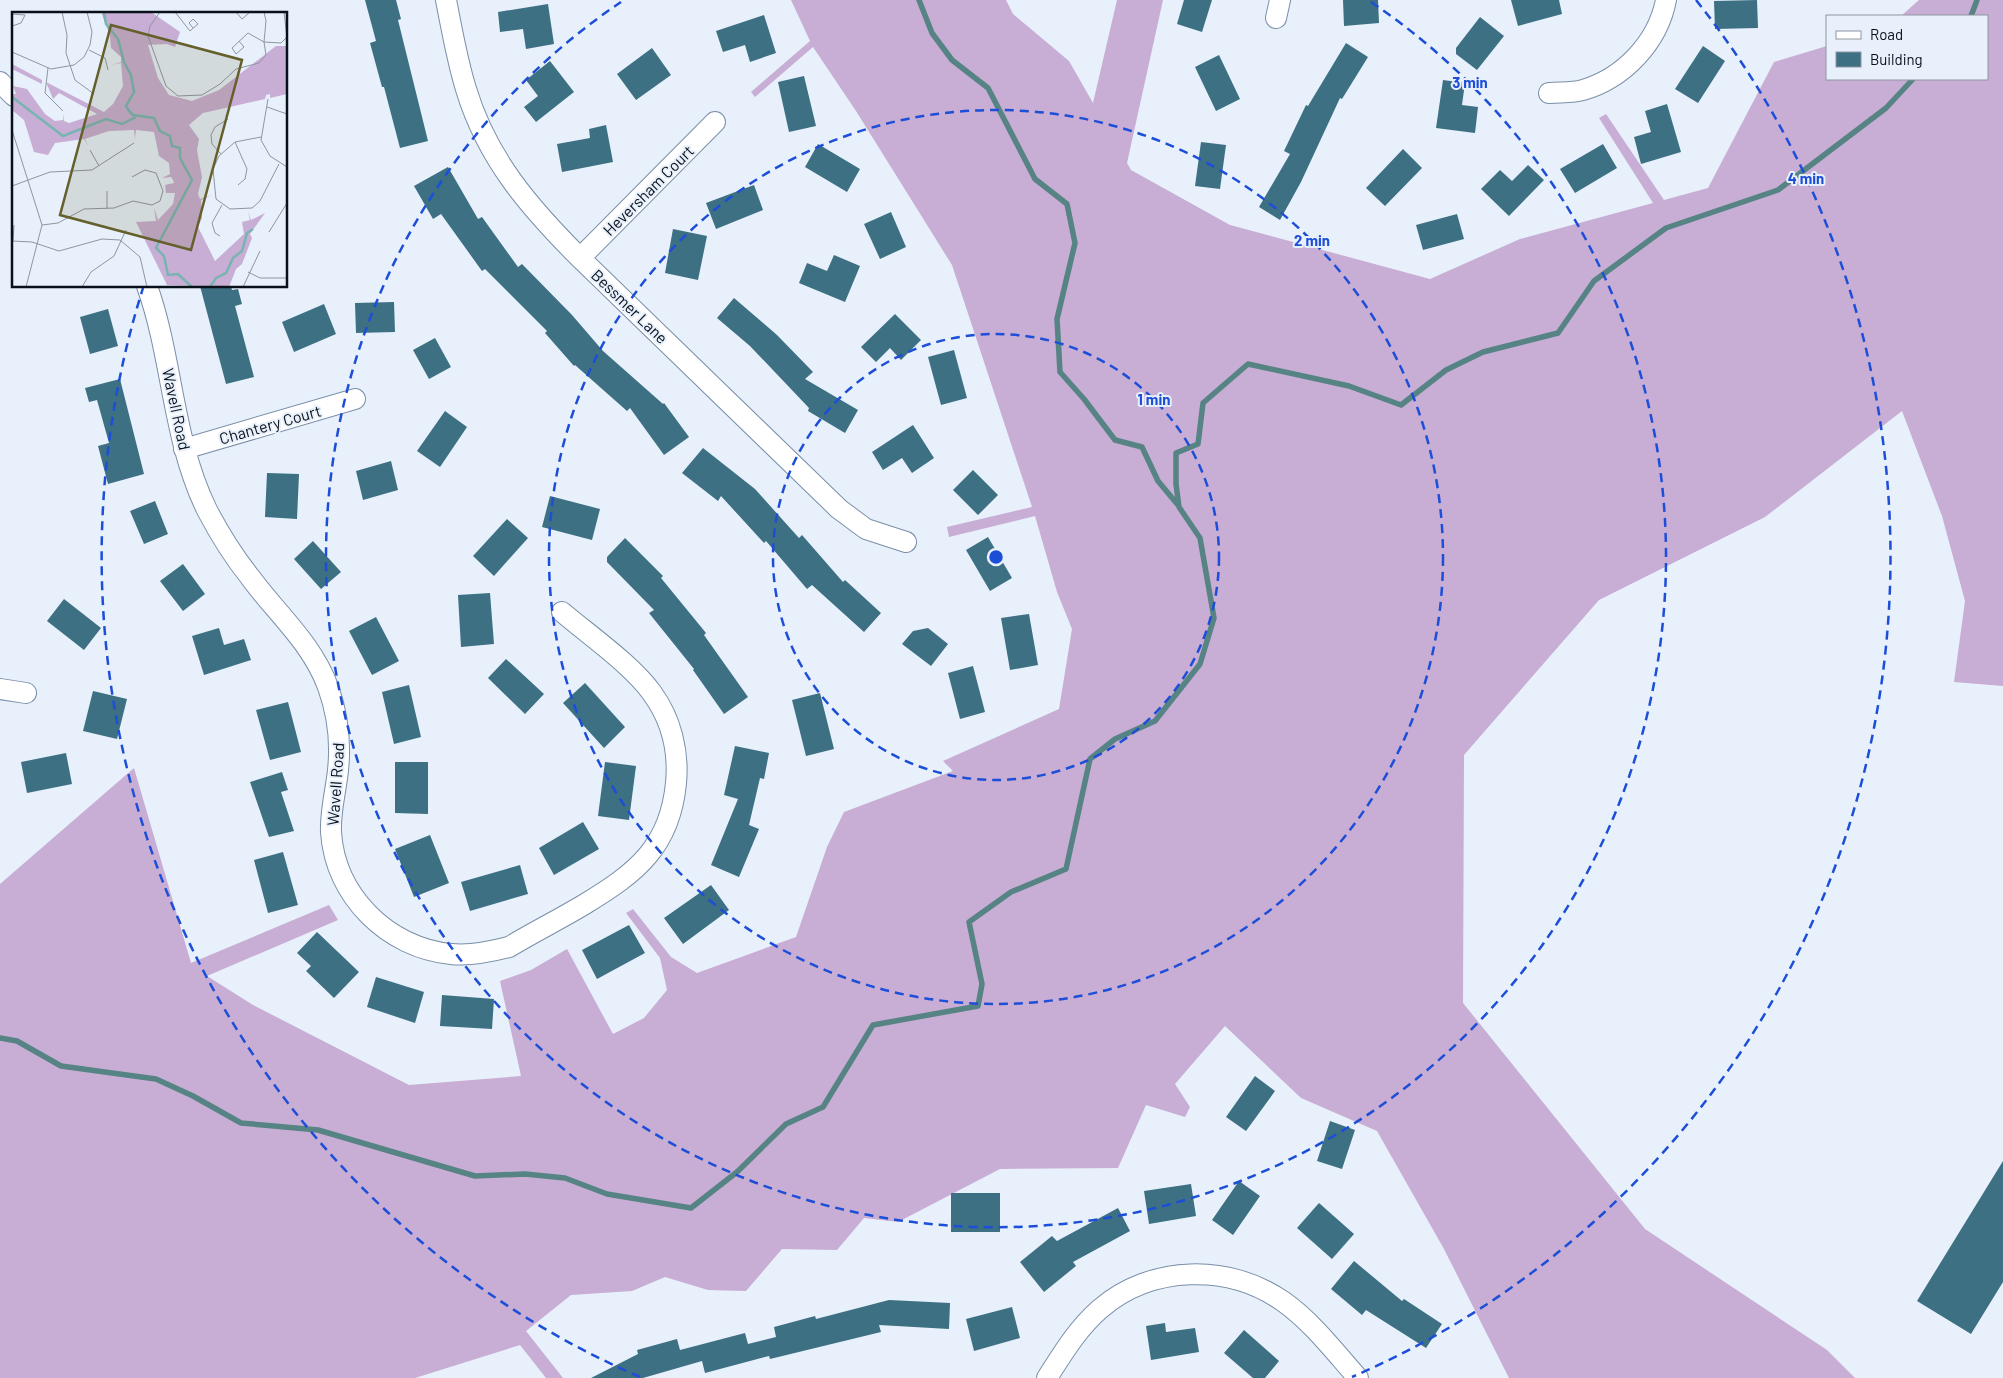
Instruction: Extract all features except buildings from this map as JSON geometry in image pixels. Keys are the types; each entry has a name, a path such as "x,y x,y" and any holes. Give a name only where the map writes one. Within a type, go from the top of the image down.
{"street":[{"name":"Bessmer Lane","path":"446,0 466,90 477,121 495,157 522,196 545,223 580,258 839,509 866,529 906,542"},
{"path":"1548,93 1582,91 1609,80 1632,62 1657,28 1666,0"},
{"path":"0,82 12,94"},
{"name":"Heversham Court","path":"580,258 715,122"},
{"name":"Wavell Road","path":"149,288 166,350 177,421 198,488 222,536 250,577 304,642 328,686 333,702 338,735 338,771 331,814 331,834 335,857 343,879 363,910 380,926 402,940 423,949 450,954 490,952 509,946 618,884 647,857 665,828 674,800 677,769 674,742 664,714 652,693 637,675 562,612"},
{"name":"Chantery Court","path":"184,448 355,399"},
{"path":"0,690 26,693"},
{"path":"1047,1378 1082,1326 1101,1308 1125,1292 1152,1280 1185,1274 1232,1278 1272,1295 1301,1316 1358,1378"}],"shaded area":[{"path":"791,0 1006,0 1013,14 1069,61 1093,103 1117,0 1163,0 1127,163 1131,170 1230,225 1430,279 1520,239 1653,203 1599,118 1606,114 1664,200 1708,188 1774,62 1826,46 1826,80 1988,80 1988,15 1902,15 1919,0 2003,0 2003,686 1954,682 1965,601 1942,516 1902,411 1765,517 1599,600 1464,755 1463,1003 1645,1229 1827,1350 1855,1378 1509,1378 1444,1249 1377,1131 1301,1098 1225,1026 1175,1084 1190,1107 1185,1117 1146,1105 1118,1168 1000,1169 898,1222 864,1218 837,1250 782,1249 746,1291 708,1290 665,1277 632,1291 571,1295 526,1331 563,1378 546,1378 520,1345 415,1378 0,1378 0,884 134,768 191,963 329,905 338,920 207,976 253,1005 409,1085 521,1076 500,981 531,970 567,949 613,1034 644,1018 667,990 660,958 626,913 633,909 671,957 697,973 796,937 827,847 844,812 953,771 943,761 1059,709 1072,629 1057,592 1035,516 949,537 947,527 1032,507 952,265 856,111 813,47 755,97 751,92 810,41"}],"waterway":[{"path":"919,0 932,33 952,60 988,88 1035,179 1067,204 1075,243 1057,319 1060,372 1084,399 1115,440 1142,447 1158,481 1178,505"},
{"path":"1971,15 1977,0"},
{"path":"0,1038 17,1041 61,1066 156,1079 193,1096 241,1123 318,1130 475,1176 525,1174 565,1178 607,1194 691,1208 737,1172 786,1124 823,1107 873,1025 978,1006 982,984 969,922 1011,892 1066,869 1090,759 1115,739 1155,721 1200,664 1214,618 1200,538 1179,507 1176,484 1176,453 1198,444 1203,403 1248,364 1349,386 1401,405 1446,370 1483,352 1558,333 1594,281 1666,228 1778,190 1886,108 1912,80"}]}
